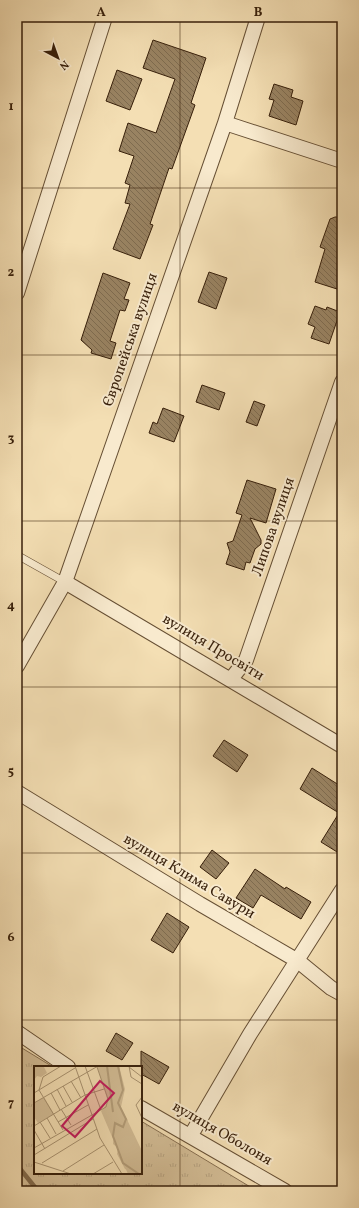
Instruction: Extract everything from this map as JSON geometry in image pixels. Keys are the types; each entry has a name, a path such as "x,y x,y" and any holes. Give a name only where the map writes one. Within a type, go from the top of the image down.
{"street":[{"path":"17,293 105,17"},
{"name":"Європейська вулиця","path":"17,666 65,582 225,123 258,17"},
{"path":"225,123 342,161"},
{"name":"Липова вулиця","path":"231,679 246,660 342,382"},
{"name":"вулиця Просвіти","path":"65,582 342,746"},
{"name":"вулиця Клима Савури","path":"17,792 200,904 298,961 342,994"},
{"path":"191,1135 250,1034 342,890"},
{"path":"17,1032 67,1066"},
{"name":"вулиця Оболоня","path":"142,1109 191,1135 285,1191"}],"lane":[{"path":"17,555 65,582"}],"green space":[{"path":"17,1045 51,1066 34,1066 34,1174 142,1174 142,1122 257,1191 17,1191"}],"building":[{"path":"153,40 206,58 191,103 195,105 172,169 169,168 150,224 153,225 140,259 113,249 130,204 125,203 130,185 125,183 134,156 119,151 128,123 156,133 175,79 143,68"},
{"path":"117,70 142,79 130,110 106,101"},
{"path":"274,84 293,90 291,97 303,101 296,125 269,116 274,100 269,99"},
{"path":"342,217 342,274 337,289 315,282 325,249 320,247 330,219"},
{"path":"209,272 227,278 216,309 198,302"},
{"path":"103,273 130,283 124,299 129,300 125,311 120,310 110,341 116,343 111,359 91,353 92,350 81,340"},
{"path":"315,306 326,310 327,307 340,312 329,344 311,338 315,327 308,324"},
{"path":"202,385 225,393 219,410 196,402"},
{"path":"254,401 265,405 257,426 246,422"},
{"path":"163,408 184,416 174,442 149,433 153,422 157,424"},
{"path":"247,480 276,489 266,523 250,518 261,540 261,544 255,549 250,563 246,562 244,570 226,564 230,552 227,543 233,541 242,515 236,513"},
{"path":"224,740 248,755 237,772 213,756"},
{"path":"312,768 342,787 342,855 321,842 339,813 300,789"},
{"path":"212,850 229,863 216,879 200,867"},
{"path":"255,869 285,889 286,887 311,902 301,919 261,895 253,908 236,898"},
{"path":"167,913 189,927 173,953 151,940"},
{"path":"116,1033 133,1043 122,1060 106,1051"},
{"path":"141,1051 169,1067 159,1084 142,1075"}],"waterway":[{"path":"17,1165 38,1191"}]}
